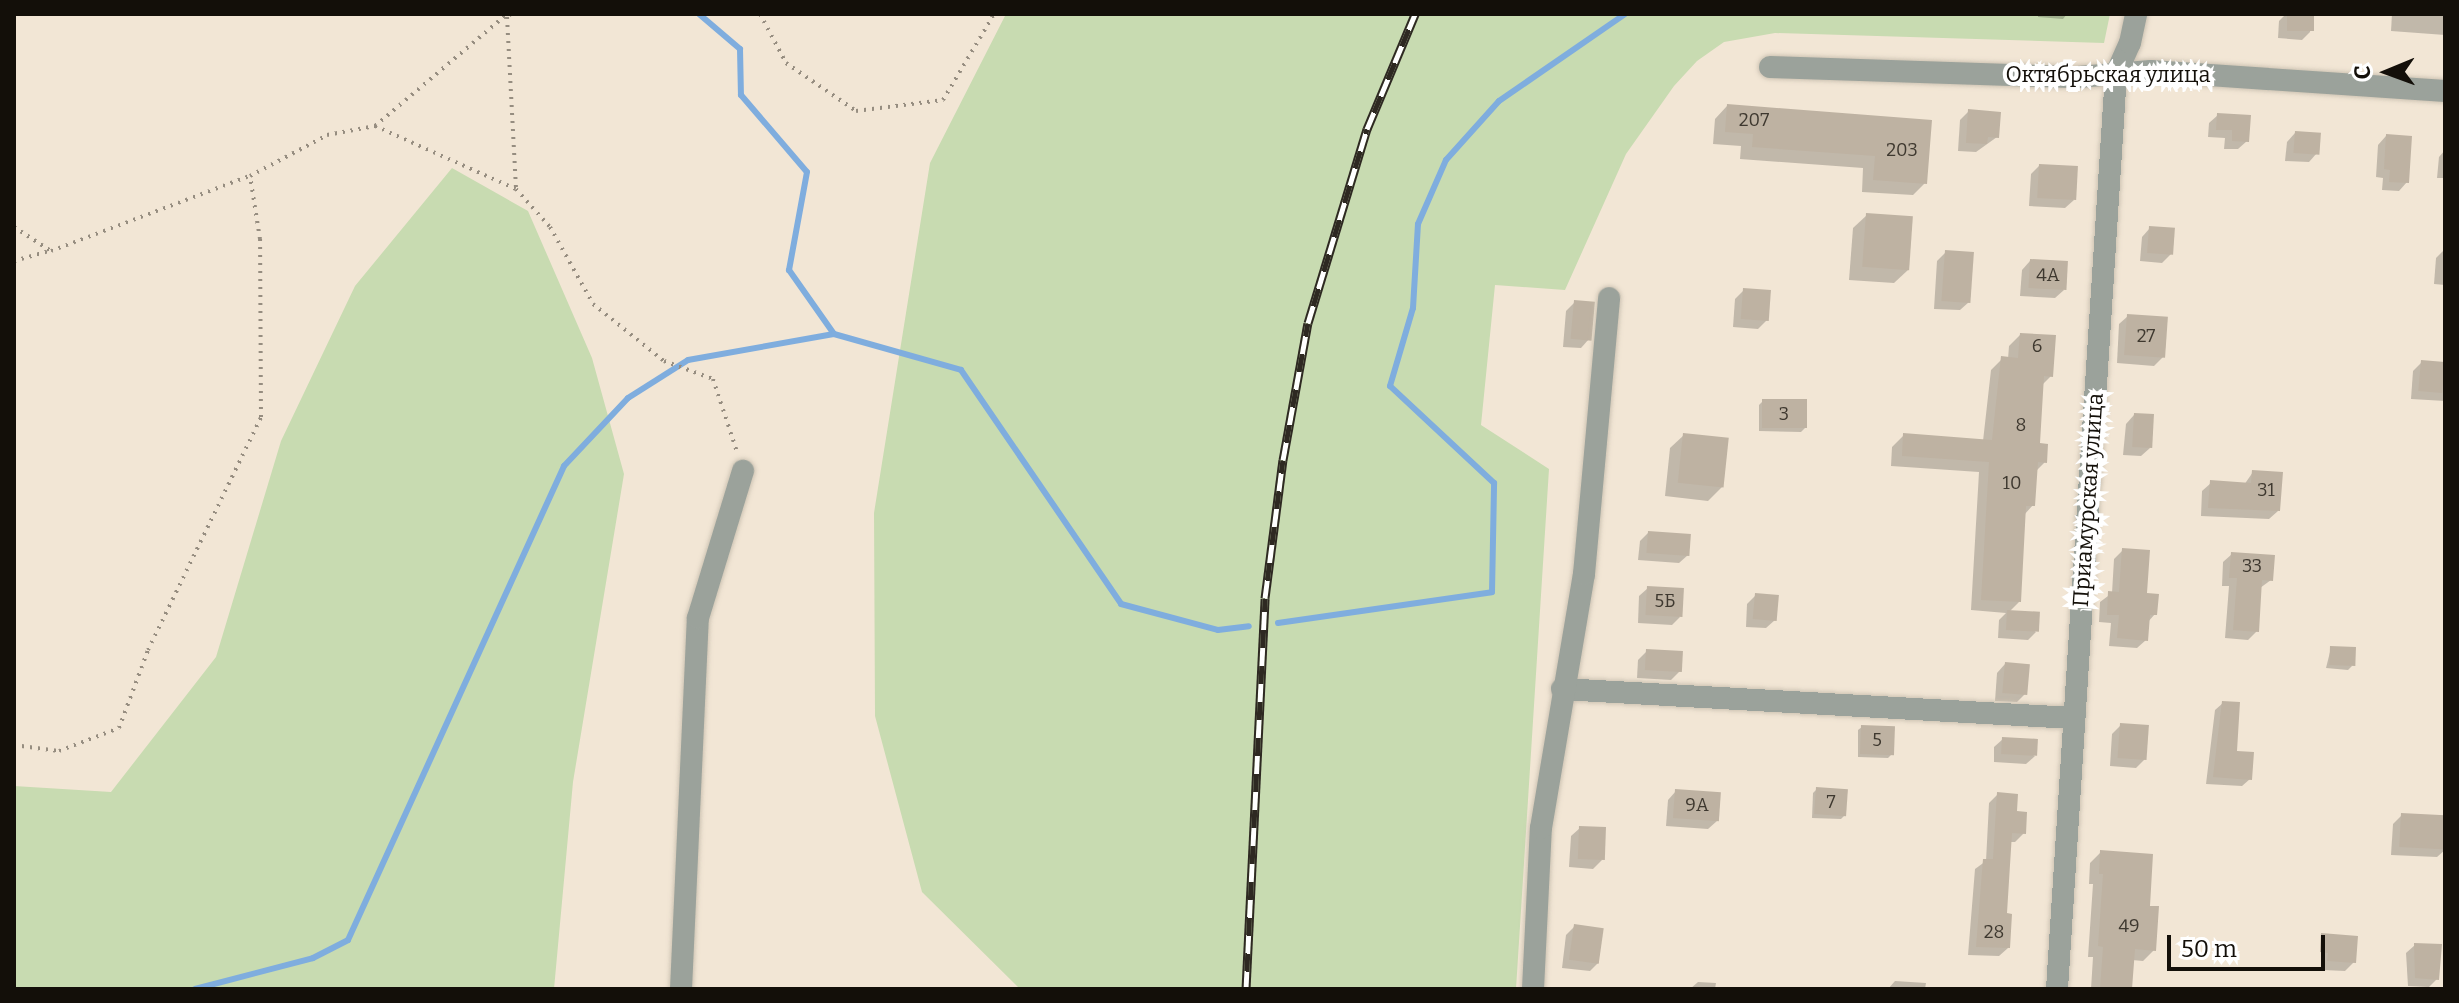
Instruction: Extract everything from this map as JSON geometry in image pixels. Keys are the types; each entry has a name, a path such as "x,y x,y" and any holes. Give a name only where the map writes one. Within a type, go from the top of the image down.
{"street":[{"name":"Приамурская улица","path":"2057,989 2116,74 2130,43 2136,14"},
{"name":"Октябрьская улица","path":"1770,67 2078,77 2151,71 2445,91"},
{"path":"1533,989 1541,828 1562,689 1584,574 1609,298"},
{"path":"681,989 698,618 743,471"},
{"path":"1562,689 2073,718"}],"path":[{"path":"760,14 786,63 856,111 943,100 994,14"},
{"path":"14,261 51,251 250,176 327,135 375,126 508,15"},
{"path":"508,15 516,189"},
{"path":"375,126 516,189 550,227 593,304 664,361 713,379 743,471"},
{"path":"14,745 59,751 119,728 148,650 261,417 260,239 250,176"},
{"path":"14,227 51,251"}],"green space":[{"path":"1006,14 2110,14 2104,43 1775,33 1724,42 1697,61 1674,86 1626,154 1565,290 1495,285 1481,425 1549,469 1516,989 1020,989 922,892 875,716 874,513 930,163"},
{"path":"452,168 528,211 592,358 624,474 573,782 554,989 14,989 14,786 111,792 216,657 281,441 355,286"}],"building":[{"path":"2287,14 2314,14 2314,31 2287,31"},
{"path":"1727,104 1932,120 1927,184 1873,180 1875,156 1752,147 1753,134 1725,132"},
{"path":"1968,109 2001,112 1999,138 1988,137 1987,144 1966,143"},
{"path":"2217,113 2251,115 2249,142 2232,141 2232,130 2216,130"},
{"path":"2295,131 2321,133 2319,155 2293,153"},
{"path":"2386,134 2412,136 2409,183 2389,182 2390,170 2384,169"},
{"path":"2039,164 2078,166 2076,200 2037,198"},
{"path":"1866,213 1913,216 1909,270 1862,267"},
{"path":"2149,226 2175,228 2173,255 2147,253"},
{"path":"1945,250 1974,252 1970,303 1941,301"},
{"path":"2030,259 2068,261 2066,290 2028,288"},
{"path":"1743,288 1771,290 1769,321 1741,319"},
{"path":"1574,300 1595,302 1592,341 1571,339"},
{"path":"2127,314 2168,317 2165,358 2124,355"},
{"path":"2020,333 2056,335 2053,377 2044,376 2040,443 2048,444 2047,463 2038,462 2035,506 2026,506 2021,602 1981,600 1989,462 1902,456 1903,433 1992,440 2001,356 2018,358"},
{"path":"2421,360 2445,362 2442,393 2418,391"},
{"path":"1762,399 1807,399 1807,428 1762,428"},
{"path":"2134,413 2154,414 2152,448 2132,447"},
{"path":"1683,433 1729,438 1724,488 1678,483"},
{"path":"2252,470 2283,472 2280,511 2208,508 2210,480 2251,483"},
{"path":"1648,531 1691,534 1689,556 1646,553"},
{"path":"2122,548 2150,550 2147,593 2159,594 2157,615 2150,615 2148,641 2117,638 2119,615 2107,615 2108,591 2119,592"},
{"path":"2231,552 2275,555 2273,581 2262,580 2259,632 2233,630 2237,578 2229,578"},
{"path":"1647,586 1684,588 1682,617 1645,615"},
{"path":"1755,593 1779,595 1777,621 1753,619"},
{"path":"2007,610 2040,612 2039,632 2006,630"},
{"path":"2330,646 2356,647 2355,666 2329,665"},
{"path":"1646,649 1683,651 1682,672 1645,670"},
{"path":"2005,662 2030,664 2027,695 2002,693"},
{"path":"2222,701 2240,702 2237,751 2254,752 2252,780 2213,777"},
{"path":"2120,723 2149,725 2146,760 2118,758"},
{"path":"1861,725 1895,726 1894,755 1860,754"},
{"path":"2002,737 2038,739 2037,756 2001,754"},
{"path":"1816,787 1848,789 1846,816 1814,814"},
{"path":"1675,789 1721,792 1719,821 1673,818"},
{"path":"1997,792 2018,794 2017,811 2027,812 2026,834 2012,833 2007,913 2012,914 2010,948 1976,947 1983,859 1993,859"},
{"path":"2401,813 2445,815 2443,849 2399,847"},
{"path":"1579,826 1606,827 1605,860 1578,859"},
{"path":"2100,850 2153,854 2150,906 2159,906 2156,951 2135,949 2132,989 2100,989 2103,947 2098,946 2103,874 2099,874"},
{"path":"1574,924 1604,928 1599,964 1569,960"},
{"path":"2321,933 2358,936 2356,963 2327,961 2328,953 2320,952"},
{"path":"2414,943 2442,944 2439,980 2415,978"}],"waterway":[{"path":"699,14 740,49 741,95 807,172 789,270 834,334"},
{"path":"1278,623 1492,592 1494,483 1390,386 1413,308 1418,224 1446,160 1499,101 1625,14"},
{"path":"195,989 313,958 348,940 564,466 628,398 688,360 834,334 961,370 1121,604 1218,630 1249,626"}],"railway":[{"path":"1246,989 1265,598 1283,460 1308,323 1367,129 1415,14"}]}
